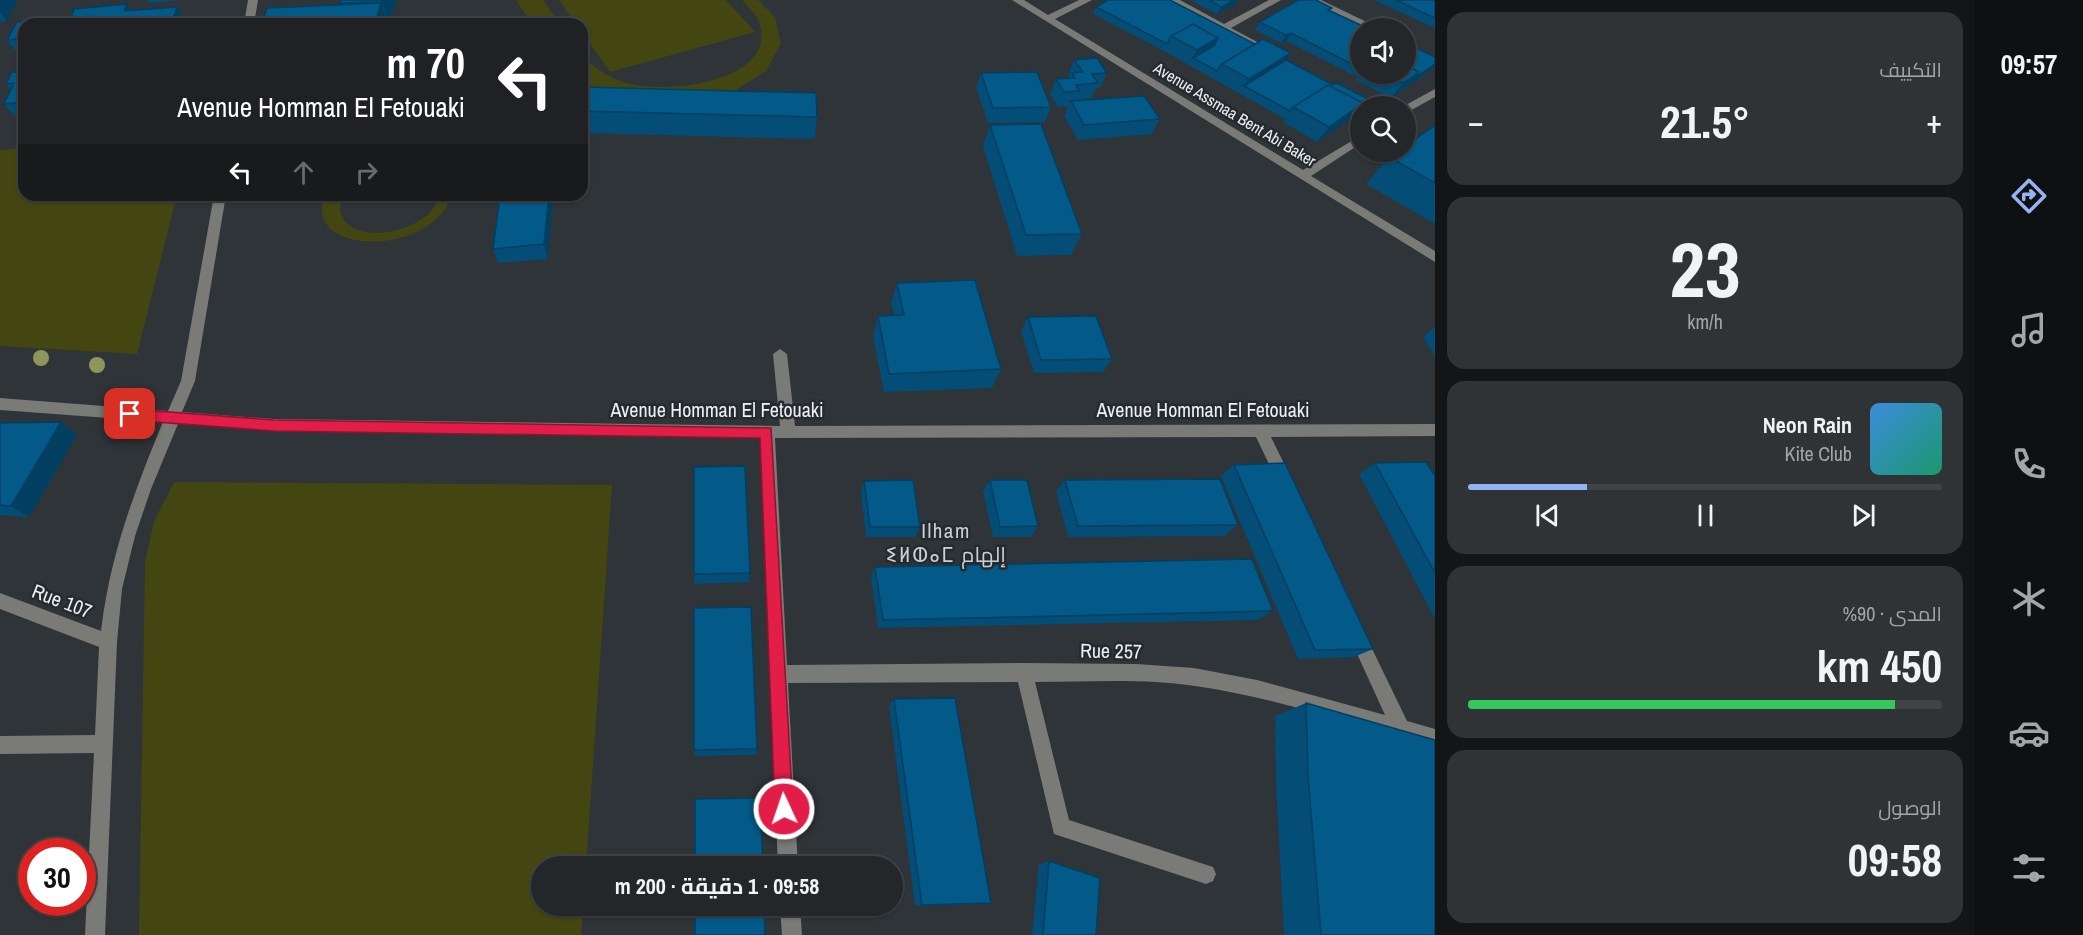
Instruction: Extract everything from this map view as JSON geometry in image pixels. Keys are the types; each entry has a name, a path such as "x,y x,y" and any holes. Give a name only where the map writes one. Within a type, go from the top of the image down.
{"street":[{"path":"250,18 253,0"},
{"name":"Avenue Assmaa Bent Abi Baker","path":"1017,0 1435,256"},
{"path":"1047,19 1087,0"},
{"path":"1173,0 1273,54"},
{"path":"1223,28 1276,0"},
{"path":"1313,0 1352,18"},
{"path":"1416,104 1435,92"},
{"path":"1304,175 1350,145"},
{"path":"94,935 108,642 114,589 127,536 143,489 190,371 219,201"},
{"path":"780,354 788,432"},
{"name":"Avenue Homman El Fetouaki","path":"0,404 274,425 767,432 1435,430"},
{"path":"1261,431 1291,495"},
{"path":"767,432 787,856"},
{"name":"Rue 107","path":"0,601 108,642"},
{"path":"1351,623 1401,729"},
{"path":"1024,672 1061,827 1206,874"},
{"name":"Rue 257","path":"778,674 1024,672 1136,673 1194,677 1257,689 1435,738"},
{"path":"0,745 103,744"},
{"path":"791,916 792,935"}],"shaded area":[{"path":"516,0 543,0 556,18 528,18"},
{"path":"559,0 726,0 755,32 610,72 588,41 588,18 572,18"},
{"path":"742,0 758,0 775,17 781,44 766,71 733,92 591,91 588,89 588,61 620,81 661,87 712,81 734,72 751,59 761,43 759,21"},
{"path":"18,148 18,201 175,201 137,354 0,346 0,150"},
{"path":"324,201 342,201 340,209 345,222 356,229 371,233 405,228 421,220 433,209 437,201 448,201 441,214 425,228 403,237 380,241 358,240 339,235 326,224 322,205"},
{"path":"174,482 612,485 587,856 531,856 531,916 582,916 581,935 139,935 145,562 154,521"}],"building":[{"path":"341,0 382,0 382,2 340,3"},
{"path":"1108,0 1170,0 1255,44 1222,64 1217,71 1193,58 1214,46 1218,38 1193,24 1171,36 1167,44 1096,7"},
{"path":"1209,0 1234,0 1221,7"},
{"path":"1298,0 1316,0 1332,8 1328,10 1350,20 1350,63 1291,33 1286,35 1260,22"},
{"path":"1396,0 1435,0 1435,18"},
{"path":"381,3 377,18 264,18 267,8"},
{"path":"127,4 124,11 177,7 173,18 60,18 71,17 74,9"},
{"path":"17,22 18,39 7,40"},
{"path":"1193,24 1218,38 1197,50 1171,36"},
{"path":"1263,39 1291,53 1249,79 1222,64"},
{"path":"1416,48 1435,57 1435,64 1416,77 1419,72 1416,70"},
{"path":"1097,58 1107,73 1092,74 1098,83 1076,85 1079,91 1064,92 1056,79 1075,78 1072,73 1083,72 1074,60"},
{"path":"1286,60 1333,85 1337,83 1362,96 1350,96 1328,85 1290,111 1244,86"},
{"path":"12,72 18,72 18,103 4,104 14,83 6,84"},
{"path":"1037,72 1051,107 993,108 981,73"},
{"path":"1328,85 1350,96 1350,112 1329,127 1293,107"},
{"path":"588,87 816,93 817,117 588,111"},
{"path":"1144,96 1160,119 1084,125 1071,101"},
{"path":"1041,124 1082,234 1026,235 990,125"},
{"path":"1435,125 1435,183 1398,162 1416,162 1416,139"},
{"path":"499,201 548,201 544,244 493,249"},
{"path":"975,280 1001,369 889,374 878,316 904,315 897,283"},
{"path":"1096,316 1112,359 1041,360 1028,317"},
{"path":"61,422 11,506 0,505 0,423"},
{"path":"1426,462 1435,476 1435,573 1375,463"},
{"path":"1285,463 1373,649 1315,650 1234,465"},
{"path":"745,466 750,573 694,574 694,467"},
{"path":"1220,479 1238,525 1078,526 1065,480"},
{"path":"913,480 920,527 870,527 864,481"},
{"path":"990,480 1027,480 1038,526 1000,527"},
{"path":"1252,559 1273,611 883,620 875,567"},
{"path":"751,607 757,749 694,750 694,608"},
{"path":"955,698 991,903 922,905 894,699"},
{"path":"1306,703 1435,740 1435,935 1321,935 1308,776"},
{"path":"760,798 763,856 695,856 695,799"},
{"path":"1049,861 1100,878 1096,935 1043,935"},
{"path":"695,916 764,916 765,935 695,935"}],"district":[{"name":"Ilham ⵉⵍⵀⴰⵎ إلهام","path":"946,543"}],"route":[{"path":"130,414 274,425 767,432 784,809"}]}
